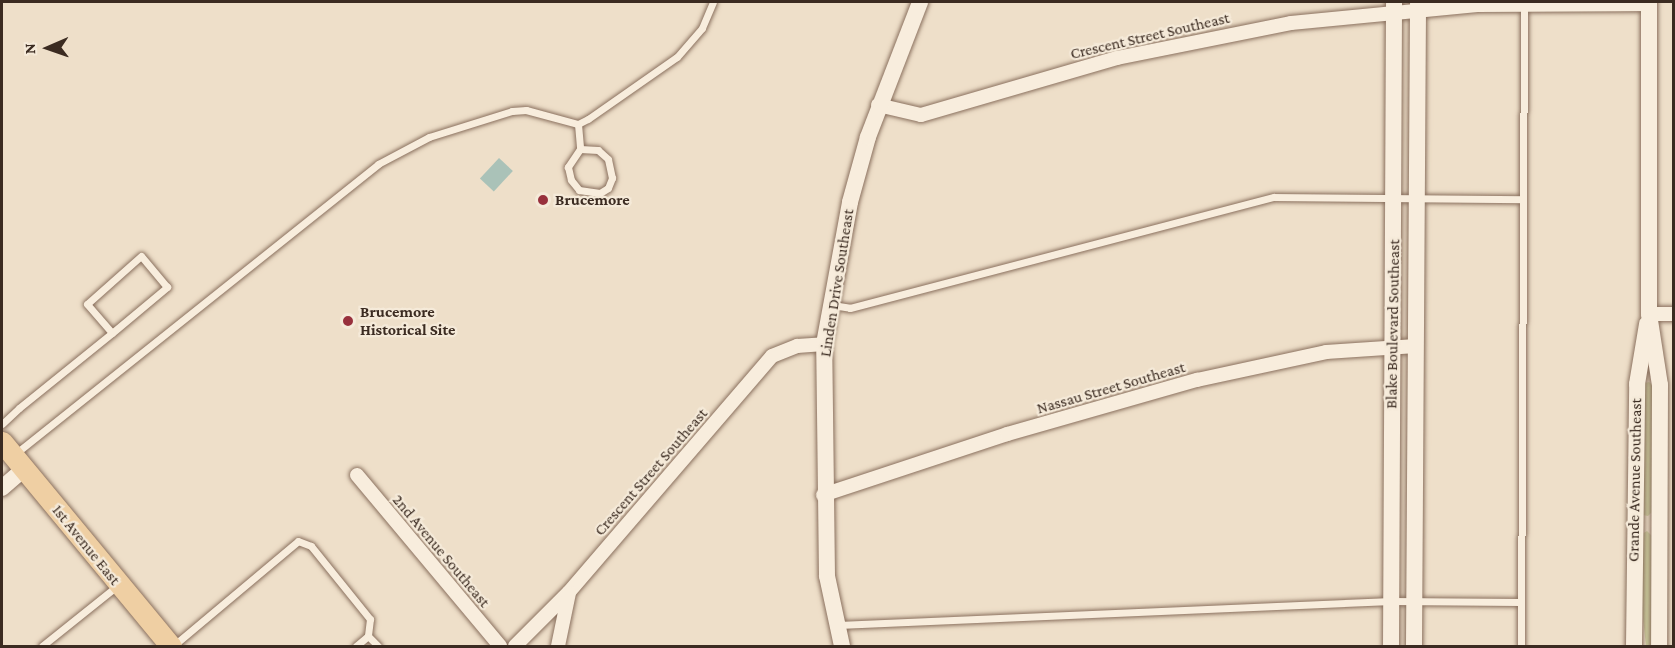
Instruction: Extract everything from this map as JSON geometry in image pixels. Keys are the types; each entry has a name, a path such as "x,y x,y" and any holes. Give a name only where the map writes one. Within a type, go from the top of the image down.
{"main road":[{"name":"1st Avenue East","path":"13,456 172,646"}],"street":[{"name":"Linden Drive Southeast","path":"842,646 835,626 827,576 823,495 824,344 850,202 878,105 920,2"},
{"name":"Crescent Street Southeast","path":"878,105 921,115 1117,57 1291,23 1394,7 1524,2 1649,3"},
{"name":"Grande Avenue Southeast","path":"1634,646 1660,385 1649,314 1649,3"},
{"name":"Blake Boulevard Southeast","path":"1414,646 1418,5"},
{"name":"Blake Boulevard Southeast","path":"1390,646 1394,7"},
{"name":"Grande Avenue Southeast","path":"1649,314 1636,384 1659,646"},
{"path":"1649,314 1674,315"},
{"name":"Crescent Street Southeast","path":"515,646 569,592 772,356 797,346 824,344"},
{"name":"Nassau Street Southeast","path":"823,495 1007,434 1197,381 1326,352 1416,346"},
{"path":"2,488 13,456"},
{"name":"2nd Avenue Southeast","path":"357,475 500,646"},
{"path":"558,646 569,592"}],"lane":[{"path":"13,456 378,164 429,137 512,111 526,110 578,124 677,57 702,28 713,2"},
{"path":"1521,646 1524,2"},
{"path":"578,124 580,149 568,167 571,180 579,190 600,193 608,188 612,178 608,159 598,150 580,149"},
{"path":"832,306 849,308 1274,197 1523,199"},
{"path":"2,424 112,333 167,287 141,256 87,304 112,333"},
{"path":"172,646 298,541 311,546 370,620 368,636 356,646"},
{"path":"42,646 119,585"},
{"path":"835,626 1391,601 1521,602"},
{"path":"368,636 378,646"}],"green space":[{"path":"1649,382 1653,385 1652,512 1648,516 1643,515 1645,383"},
{"path":"1647,531 1652,536 1651,646 1646,646 1641,600 1642,534"}],"shaded area":[{"path":"499,158 513,171 494,191 480,178"}],"place":[{"name":"Brucemore","path":"543,200"},
{"name":"Brucemore Historical Site","path":"348,321"}]}
